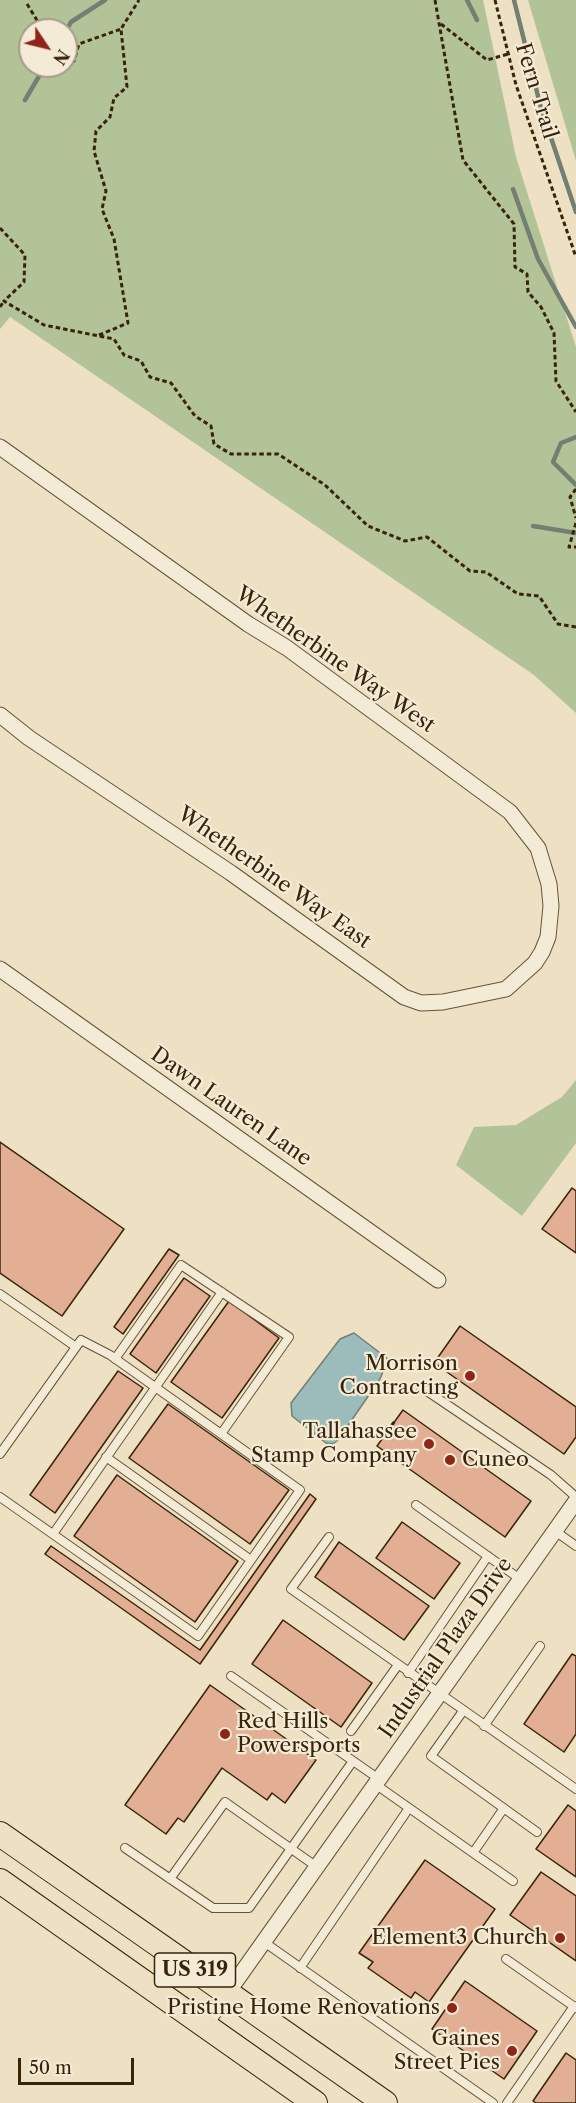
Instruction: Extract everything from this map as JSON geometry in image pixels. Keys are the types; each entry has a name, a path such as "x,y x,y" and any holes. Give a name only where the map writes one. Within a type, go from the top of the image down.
{"main road":[{"name":"US 319","path":"0,1834 385,2103"},
{"name":"US 319","path":"0,1881 315,2103"}],"street":[{"name":"Whetherbine Way West","path":"0,447 248,624 287,648 510,812 537,848 549,884 551,906 548,937 535,963"},
{"name":"Whetherbine Way East","path":"0,715 28,738 231,873 404,997 421,1003 487,995 506,989 535,963"},
{"name":"Dawn Lauren Lane","path":"0,969 438,1280"},
{"name":"Industrial Plaza Drive","path":"204,2026 576,1499"}],"lane":[{"path":"115,1359 181,1264 289,1337 221,1434"},
{"path":"53,1534 222,1292"},
{"path":"0,1294 78,1343 115,1359 300,1490 198,1636 0,1497"},
{"path":"0,1454 78,1343"},
{"path":"421,1387 551,1475 576,1499"},
{"path":"106,1458 251,1560"},
{"path":"416,1505 520,1579"},
{"path":"555,1531 576,1546"},
{"path":"329,1537 291,1589 439,1695 576,1788"},
{"path":"408,1672 488,1556"},
{"path":"484,1726 540,1646"},
{"path":"351,1731 398,1665"},
{"path":"231,1676 353,1761 410,1809 513,1881"},
{"path":"463,1711 431,1756 537,1832"},
{"path":"125,1848 213,1908 249,1908 353,1761"},
{"path":"170,1879 225,1802 317,1867"},
{"path":"473,1853 504,1808"},
{"path":"300,1968 410,1809"},
{"path":"264,1942 493,2103"},
{"path":"506,1959 575,2007 507,2103"}],"path":[{"path":"97,335 128,323 114,239 102,209 106,191 94,151 96,131 110,117 114,98 127,87 121,29 139,0"},
{"path":"435,0 463,160 514,225 515,267 527,274 528,292 542,307 554,333 556,381 576,412"},
{"name":"Fern Trail","path":"495,0 516,85 576,257"},
{"path":"27,4 36,18"},
{"path":"439,23 487,60 508,54"},
{"path":"78,47 79,44 121,29"},
{"path":"0,228 25,255 24,282 0,307"},
{"path":"4,301 44,325 114,339 124,355 141,361 150,377 171,383 195,416 212,426 214,444 222,449 231,454 278,454 325,485 368,526 405,541 426,537 470,571 486,572 518,594 539,596 558,624 576,627"},
{"path":"576,489 570,497 576,518"},
{"path":"576,523 569,547 576,547"},
{"path":"382,1437 395,1420"}],"green space":[{"path":"0,0 483,0 516,157 576,347 576,713 534,675 10,317 0,329"},
{"path":"528,0 576,0 576,161"},
{"path":"576,1080 576,1143 522,1216 456,1165 474,1127 516,1125 562,1097"}],"water":[{"path":"354,1333 388,1359 380,1379 338,1440 333,1444 326,1443 292,1416 291,1403 340,1339"}],"building":[{"path":"0,1142 124,1229 62,1316 0,1273"},
{"path":"572,1188 576,1191 576,1253 542,1229"},
{"path":"169,1249 179,1255 123,1334 114,1327"},
{"path":"184,1278 210,1296 156,1373 130,1354"},
{"path":"229,1301 279,1338 222,1418 171,1382"},
{"path":"460,1326 576,1407 576,1437 564,1454 434,1363"},
{"path":"118,1371 143,1388 55,1513 30,1495"},
{"path":"168,1404 289,1490 250,1544 129,1458"},
{"path":"403,1410 531,1501 505,1537 377,1446"},
{"path":"117,1475 238,1561 195,1622 74,1536"},
{"path":"310,1494 316,1499 200,1664 45,1554 51,1546 200,1650"},
{"path":"402,1522 460,1563 434,1599 376,1558"},
{"path":"339,1542 429,1606 404,1640 315,1577"},
{"path":"283,1620 372,1683 341,1727 252,1664"},
{"path":"572,1654 576,1656 576,1734 564,1752 524,1724"},
{"path":"210,1685 316,1760 285,1803 272,1793 267,1800 222,1768 184,1822 178,1818 166,1834 125,1805"},
{"path":"568,1805 576,1811 576,1877 536,1849"},
{"path":"425,1860 495,1909 429,2002 415,1992 411,1998 368,1968 373,1962 359,1953"},
{"name":"Element3 Church","path":"541,1872 576,1896 576,1961 510,1915"},
{"path":"465,1981 537,2031 504,2079 432,2029"},
{"path":"566,2053 576,2060 576,2103 536,2103 533,2101"}],"waterway":[{"path":"77,18 105,0"},
{"path":"467,0 477,20"},
{"path":"514,0 541,108 576,212"},
{"path":"25,100 38,78"},
{"path":"513,189 538,259 576,327"},
{"path":"576,437 561,443 553,462 576,485"},
{"path":"533,526 576,533"}],"place":[{"name":"Morrison Contracting","path":"470,1376"},
{"name":"Tallahassee Stamp Company","path":"429,1444"},
{"name":"Cuneo","path":"450,1460"},
{"name":"Red Hills Powersports","path":"225,1734"},
{"name":"Element3 Church","path":"560,1938"},
{"name":"Pristine Home Renovations","path":"452,2008"},
{"name":"Gaines Street Pies","path":"512,2051"}]}
